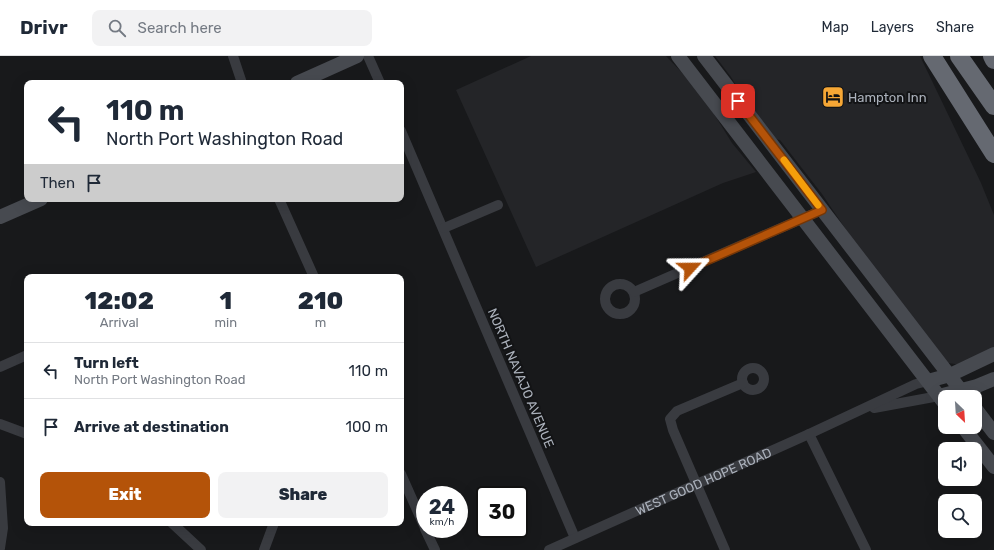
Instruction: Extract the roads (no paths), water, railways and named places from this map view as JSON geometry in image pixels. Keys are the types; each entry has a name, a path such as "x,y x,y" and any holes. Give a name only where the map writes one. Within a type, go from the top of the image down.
{"highway":[{"path":"932,56 994,154"},
{"path":"959,56 994,106"},
{"path":"992,56 994,60"}],"main road":[{"path":"304,80 357,56"},
{"path":"678,56 938,395"},
{"path":"704,56 961,390"},
{"path":"760,163 778,152"},
{"path":"0,218 35,202"},
{"name":"WEST GOOD HOPE ROAD","path":"928,381 950,375 994,354"},
{"name":"WEST GOOD HOPE ROAD","path":"970,390 994,379"},
{"path":"982,417 994,433"},
{"path":"971,434 989,451 994,468"}],"street":[{"path":"233,56 241,80"},
{"path":"368,56 379,80"},
{"name":"NORTH NAVAJO AVENUE","path":"404,138 444,228 575,538"},
{"path":"280,202 313,274"},
{"path":"444,228 498,205"},
{"path":"634,292 822,210"},
{"path":"0,367 24,356"},
{"name":"WEST GOOD HOPE ROAD","path":"549,550 858,412 916,384 928,381"},
{"path":"725,550 696,485 673,430 670,419 677,411 743,383"},
{"name":"WEST GOOD HOPE ROAD","path":"858,412 938,401"},
{"path":"0,424 24,433"},
{"path":"809,434 866,550"},
{"path":"404,481 416,508"},
{"path":"0,482 3,528 0,548"},
{"path":"175,526 201,550"},
{"path":"264,550 273,526"},
{"path":"430,538 435,550"}],"place":[{"name":"Hampton Inn","path":"833,97"}]}
